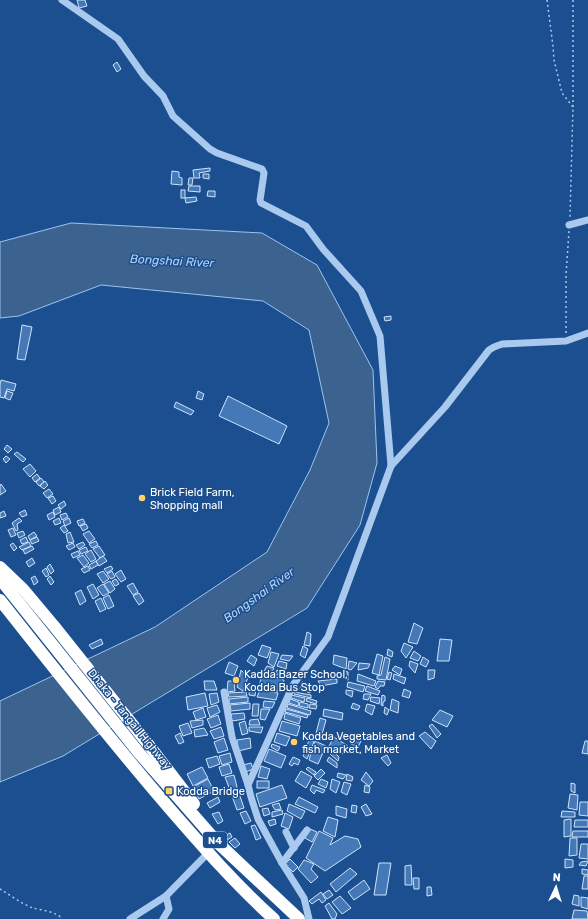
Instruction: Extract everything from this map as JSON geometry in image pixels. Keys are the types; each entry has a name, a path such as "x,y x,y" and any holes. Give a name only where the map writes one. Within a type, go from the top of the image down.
{"highway":[{"path":"0,567 23,589 54,626 148,744 212,829 214,839"},
{"name":"Dhaka - Tangail Highway","path":"0,579 139,753 214,839 299,919"},
{"name":"N4","path":"0,600 129,762 248,896 274,919"}],"street":[{"path":"62,0 118,39 144,76 163,96 173,116 210,149 217,153 262,169 264,173 260,200 262,203 306,226 323,249 361,290 380,336 391,466"},
{"path":"569,225 588,220"},
{"path":"248,785 292,685 328,637 391,466 445,406 489,350 502,344 566,341 588,333"},
{"path":"224,692 232,737 258,819 282,863 304,898 309,919"},
{"path":"282,863 307,830"},
{"path":"286,832 294,848"},
{"path":"130,919 166,896 208,852"},
{"path":"163,919 168,909 166,896"}],"path":[{"path":"547,0 554,60 562,93 573,107"},
{"path":"566,341 566,275 573,107 573,0"},
{"path":"0,889 32,907 51,912 60,916 62,919"}],"water":[{"name":"Bongshai River","path":"71,223 262,233 317,265 373,370 377,463 360,525 307,608 63,756 0,782 0,701 155,627 267,552 310,470 329,423 309,330 263,301 101,285 19,316 0,318 0,242"}],"building":[{"path":"77,0 85,0 87,6 79,8"},
{"path":"117,62 121,69 117,72 113,65"},
{"path":"210,168 210,171 199,173 200,178 194,178 193,170"},
{"path":"172,171 179,172 179,177 182,178 182,185 171,184"},
{"path":"203,174 209,174 209,179 203,178"},
{"path":"189,178 193,178 192,185 188,185"},
{"path":"189,186 200,186 200,192 188,191"},
{"path":"181,190 185,190 185,198 181,198"},
{"path":"208,191 215,191 215,197 207,196"},
{"path":"196,197 197,201 186,203 185,198"},
{"path":"391,316 391,320 385,321 384,317"},
{"path":"22,325 32,327 25,360 17,359"},
{"path":"1,380 16,384 14,391 7,389 4,398 0,397"},
{"path":"7,391 13,393 10,400 5,398"},
{"path":"198,391 204,394 202,400 196,398"},
{"path":"228,396 287,426 279,444 219,416"},
{"path":"176,402 194,411 191,415 174,407"},
{"path":"7,445 12,449 8,453 4,449"},
{"path":"17,452 26,459 23,462 14,454"},
{"path":"6,456 10,459 6,463 3,459"},
{"path":"30,464 36,471 30,477 23,469"},
{"path":"37,474 40,478 35,482 32,478"},
{"path":"41,478 44,482 39,486 36,482"},
{"path":"45,481 48,485 44,489 40,486"},
{"path":"1,484 6,491 0,495 0,486"},
{"path":"49,489 53,494 47,498 43,493"},
{"path":"53,496 56,501 52,504 48,498"},
{"path":"64,501 66,505 61,509 58,505"},
{"path":"59,507 61,512 55,515 53,510"},
{"path":"25,510 27,515 22,517 19,513"},
{"path":"4,511 6,516 0,518 0,513"},
{"path":"53,512 55,517 49,520 47,515"},
{"path":"66,513 68,517 62,520 60,515"},
{"path":"19,518 22,521 17,524 18,530 16,531 12,523"},
{"path":"59,518 61,523 55,525 53,521"},
{"path":"69,518 71,523 65,526 63,521"},
{"path":"83,519 85,523 79,526 77,521"},
{"path":"86,524 88,528 83,531 80,526"},
{"path":"64,525 68,531 64,533 60,528"},
{"path":"13,528 16,535 11,537 8,530"},
{"path":"23,531 25,535 19,538 17,533"},
{"path":"89,531 95,539 89,543 83,534"},
{"path":"34,532 37,536 30,540 28,536"},
{"path":"70,532 74,542 68,543 66,534"},
{"path":"26,537 28,542 22,544 20,540"},
{"path":"37,537 39,541 32,544 30,540"},
{"path":"96,541 98,545 92,548 89,544"},
{"path":"29,542 31,546 22,550 19,547"},
{"path":"83,542 85,545 79,549 76,545"},
{"path":"13,543 17,548 14,551 10,545"},
{"path":"73,543 75,547 69,550 66,546"},
{"path":"32,546 34,549 25,554 23,550"},
{"path":"99,546 105,555 100,558 93,549"},
{"path":"86,547 88,551 81,554 79,550"},
{"path":"91,550 96,559 91,562 85,554"},
{"path":"78,551 80,555 73,558 71,554"},
{"path":"83,555 89,563 84,567 77,558"},
{"path":"103,556 107,561 99,566 96,561"},
{"path":"32,558 35,563 29,567 26,562"},
{"path":"96,561 98,565 91,569 89,565"},
{"path":"50,564 54,571 51,574 47,567"},
{"path":"88,566 90,570 84,573 81,569"},
{"path":"111,566 113,569 107,573 104,569"},
{"path":"46,568 49,575 46,577 42,571"},
{"path":"121,570 126,579 121,582 115,574"},
{"path":"103,571 109,579 103,583 97,574"},
{"path":"112,571 115,577 111,579 107,574"},
{"path":"35,576 38,582 34,585 31,578"},
{"path":"50,576 54,582 51,585 47,579"},
{"path":"116,579 119,584 115,586 112,581"},
{"path":"110,581 115,589 110,593 104,584"},
{"path":"133,583 138,592 133,595 127,586"},
{"path":"93,584 99,595 93,599 87,587"},
{"path":"103,584 109,593 103,596 97,588"},
{"path":"81,590 86,601 80,605 75,593"},
{"path":"139,593 144,601 139,605 133,596"},
{"path":"109,595 114,606 108,609 103,598"},
{"path":"101,598 106,609 100,612 95,601"},
{"path":"414,623 423,628 417,644 408,642"},
{"path":"307,632 311,634 310,646 304,645"},
{"path":"101,639 103,644 92,649 89,645"},
{"path":"440,639 452,640 449,661 437,661"},
{"path":"404,643 413,647 406,658 401,651"},
{"path":"262,645 271,648 267,658 258,655"},
{"path":"303,646 308,649 305,658 300,655"},
{"path":"388,649 393,652 392,657 387,655"},
{"path":"414,651 421,656 418,661 410,658"},
{"path":"271,652 279,654 274,667 268,663"},
{"path":"377,654 383,656 379,675 372,673"},
{"path":"251,655 257,659 254,666 247,661"},
{"path":"282,655 293,656 289,661 280,659"},
{"path":"334,655 347,658 346,669 333,664"},
{"path":"385,657 390,659 386,680 377,679 377,676 381,675"},
{"path":"423,657 429,661 426,667 420,664"},
{"path":"279,661 287,663 286,669 277,666"},
{"path":"349,661 357,663 351,670 348,669"},
{"path":"410,661 418,664 415,673 409,666"},
{"path":"229,662 238,666 234,676 225,673"},
{"path":"359,663 370,664 368,668 358,670"},
{"path":"267,666 274,668 271,674 264,671"},
{"path":"395,666 402,669 400,675 392,670"},
{"path":"241,670 248,677 243,691 237,687"},
{"path":"277,670 290,673 288,678 275,674"},
{"path":"428,670 435,670 434,678 428,680"},
{"path":"343,671 348,672 348,680 342,678"},
{"path":"263,672 284,680 281,692 259,686"},
{"path":"389,672 392,673 390,680 387,679"},
{"path":"358,674 376,681 374,686 357,681"},
{"path":"394,674 406,678 404,684 393,679"},
{"path":"337,679 337,683 321,686 318,681"},
{"path":"204,681 214,681 217,690 205,690"},
{"path":"228,681 234,681 235,691 227,692"},
{"path":"378,681 385,682 384,686 380,686 378,689 375,687"},
{"path":"302,682 313,685 310,693 300,689"},
{"path":"348,682 365,686 363,692 347,687"},
{"path":"250,685 256,687 255,696 249,695"},
{"path":"367,686 380,691 378,695 365,691"},
{"path":"404,689 411,692 409,698 402,696"},
{"path":"260,690 278,693 276,700 257,697"},
{"path":"346,690 353,691 352,697 346,694"},
{"path":"246,692 247,696 229,697 228,693"},
{"path":"294,692 311,695 311,698 294,694"},
{"path":"205,693 208,706 188,710 186,697"},
{"path":"217,693 219,702 211,705 209,694"},
{"path":"364,694 371,694 368,700 363,699"},
{"path":"291,695 305,698 304,702 291,698"},
{"path":"382,695 385,696 383,706 381,705"},
{"path":"248,697 248,702 229,704 229,699"},
{"path":"371,697 380,698 379,704 370,701"},
{"path":"307,698 317,701 316,704 306,701"},
{"path":"290,699 299,702 298,706 289,703"},
{"path":"392,699 399,702 398,713 390,710"},
{"path":"264,701 275,702 272,708 263,707"},
{"path":"300,702 308,704 308,708 299,706"},
{"path":"250,703 250,709 231,711 230,705"},
{"path":"353,703 360,706 358,710 351,708"},
{"path":"253,704 259,704 258,716 252,716"},
{"path":"288,704 311,711 310,715 287,708"},
{"path":"310,704 317,705 316,709 309,708"},
{"path":"367,704 375,706 372,715 365,711"},
{"path":"217,705 220,712 210,717 207,708"},
{"path":"385,707 389,710 387,715 384,713"},
{"path":"203,708 206,717 196,720 193,712"},
{"path":"261,709 270,709 265,720 260,719"},
{"path":"286,709 308,715 307,718 285,712"},
{"path":"324,709 343,713 342,720 323,716"},
{"path":"440,710 453,716 447,727 432,720"},
{"path":"244,713 245,719 232,721 231,714"},
{"path":"285,713 301,718 299,724 284,719"},
{"path":"218,715 221,724 211,728 207,719"},
{"path":"320,718 326,720 321,738 315,737"},
{"path":"258,719 260,725 249,725 250,720"},
{"path":"203,720 203,725 192,728 190,721"},
{"path":"245,721 248,733 242,735 239,723"},
{"path":"282,721 300,726 297,736 279,731"},
{"path":"188,723 192,733 183,736 179,726"},
{"path":"432,724 441,734 437,738 429,726"},
{"path":"221,727 224,736 214,739 210,731"},
{"path":"249,727 263,727 261,733 249,731"},
{"path":"204,728 208,735 195,737 194,730"},
{"path":"425,732 436,741 431,749 419,736"},
{"path":"180,733 184,742 179,744 175,736"},
{"path":"277,733 290,737 286,746 274,742"},
{"path":"334,737 348,746 343,754 329,746"},
{"path":"224,738 228,750 218,753 214,742"},
{"path":"250,738 251,748 238,751 237,740"},
{"path":"354,739 361,741 358,747 351,744"},
{"path":"309,740 314,742 307,759 303,756"},
{"path":"315,741 326,746 318,764 309,760"},
{"path":"585,741 588,741 588,754 582,753"},
{"path":"272,744 280,747 278,751 271,747"},
{"path":"269,749 286,756 281,768 264,761"},
{"path":"333,751 339,757 338,761 330,754"},
{"path":"230,753 232,762 222,765 219,756"},
{"path":"387,755 391,763 388,766 381,758"},
{"path":"217,756 220,764 209,768 206,759"},
{"path":"293,757 300,760 298,765 294,763 292,766 289,764"},
{"path":"329,757 337,763 337,768 327,761"},
{"path":"251,763 253,769 246,772 243,765"},
{"path":"229,764 232,773 222,776 219,767"},
{"path":"261,766 270,769 267,779 258,777"},
{"path":"202,767 208,778 193,786 187,774"},
{"path":"308,767 316,772 314,775 306,769"},
{"path":"321,769 325,773 318,780 314,776"},
{"path":"301,771 312,777 306,788 295,781"},
{"path":"366,772 373,781 369,786 361,780"},
{"path":"338,773 346,775 343,779 337,777"},
{"path":"347,774 353,777 352,781 346,780"},
{"path":"234,775 238,791 231,793 225,777"},
{"path":"208,779 214,791 199,799 193,787"},
{"path":"321,779 328,782 326,788 318,784"},
{"path":"332,779 340,782 336,793 330,789"},
{"path":"257,781 269,781 269,788 257,788"},
{"path":"344,782 351,784 347,795 341,792"},
{"path":"571,783 575,784 575,793 571,791"},
{"path":"282,785 287,798 260,807 256,794"},
{"path":"312,785 325,790 323,793 316,790 314,794 310,790"},
{"path":"365,785 370,787 369,793 364,792"},
{"path":"239,793 244,808 237,810 232,796"},
{"path":"570,794 578,795 577,810 568,808"},
{"path":"218,797 220,802 210,808 207,803"},
{"path":"299,797 318,807 315,813 295,804"},
{"path":"580,802 588,802 588,816 579,815"},
{"path":"279,803 281,809 275,810 272,805"},
{"path":"289,804 305,811 301,819 287,811"},
{"path":"366,804 372,814 366,816 361,807"},
{"path":"352,805 357,806 356,813 351,812"},
{"path":"336,806 347,809 346,818 336,815"},
{"path":"268,808 270,814 264,816 262,809"},
{"path":"282,810 283,814 272,817 272,812"},
{"path":"246,811 251,821 245,824 240,813"},
{"path":"562,811 575,812 575,817 561,817"},
{"path":"219,812 223,821 218,824 212,814"},
{"path":"285,813 293,817 289,829 281,826"},
{"path":"328,817 338,820 335,837 323,831"},
{"path":"275,819 276,824 270,826 268,821"},
{"path":"571,819 571,836 564,837 564,820"},
{"path":"575,820 588,820 588,827 574,827"},
{"path":"255,825 261,838 256,840 251,826"},
{"path":"310,829 317,832 312,842 305,838"},
{"path":"319,831 333,838 330,845 345,836 358,839 361,847 325,871 306,858"},
{"path":"573,831 588,831 588,837 572,837"},
{"path":"230,833 232,837 227,840 224,836"},
{"path":"235,838 240,844 235,848 229,842"},
{"path":"570,838 577,838 577,855 569,856"},
{"path":"581,844 588,844 588,859 579,858"},
{"path":"290,859 298,867 293,872 285,864"},
{"path":"565,859 573,860 573,867 565,868"},
{"path":"304,860 314,864 311,869 318,877 311,883 298,869"},
{"path":"588,861 586,866 579,865 581,862"},
{"path":"379,863 391,863 386,895 374,895"},
{"path":"411,865 412,885 405,885 405,866"},
{"path":"350,868 357,874 336,892 330,884"},
{"path":"582,869 588,870 588,875 582,874"},
{"path":"584,876 588,876 588,889 582,889"},
{"path":"413,878 419,878 419,889 414,889"},
{"path":"364,880 370,889 354,900 348,892"},
{"path":"427,887 431,887 432,895 427,896"},
{"path":"329,890 333,895 327,899 323,894"},
{"path":"321,892 326,900 322,903 319,899 312,904 309,901"},
{"path":"574,895 579,896 579,906 572,904"},
{"path":"340,896 351,908 342,914 332,902"},
{"path":"581,897 588,898 588,909 581,907"},
{"path":"329,903 337,914 335,919 332,919 325,906"},
{"path":"574,910 587,911 588,919 572,919"}],"place":[{"name":"Brick Field Farm, Shopping mall","path":"142,498"},
{"name":"Kadda Bazer School, Kodda Bus Stop","path":"236,680"},
{"name":"Kodda Vegetables and fish market, Market","path":"294,742"},
{"name":"Kodda Bridge","path":"169,791"}]}
